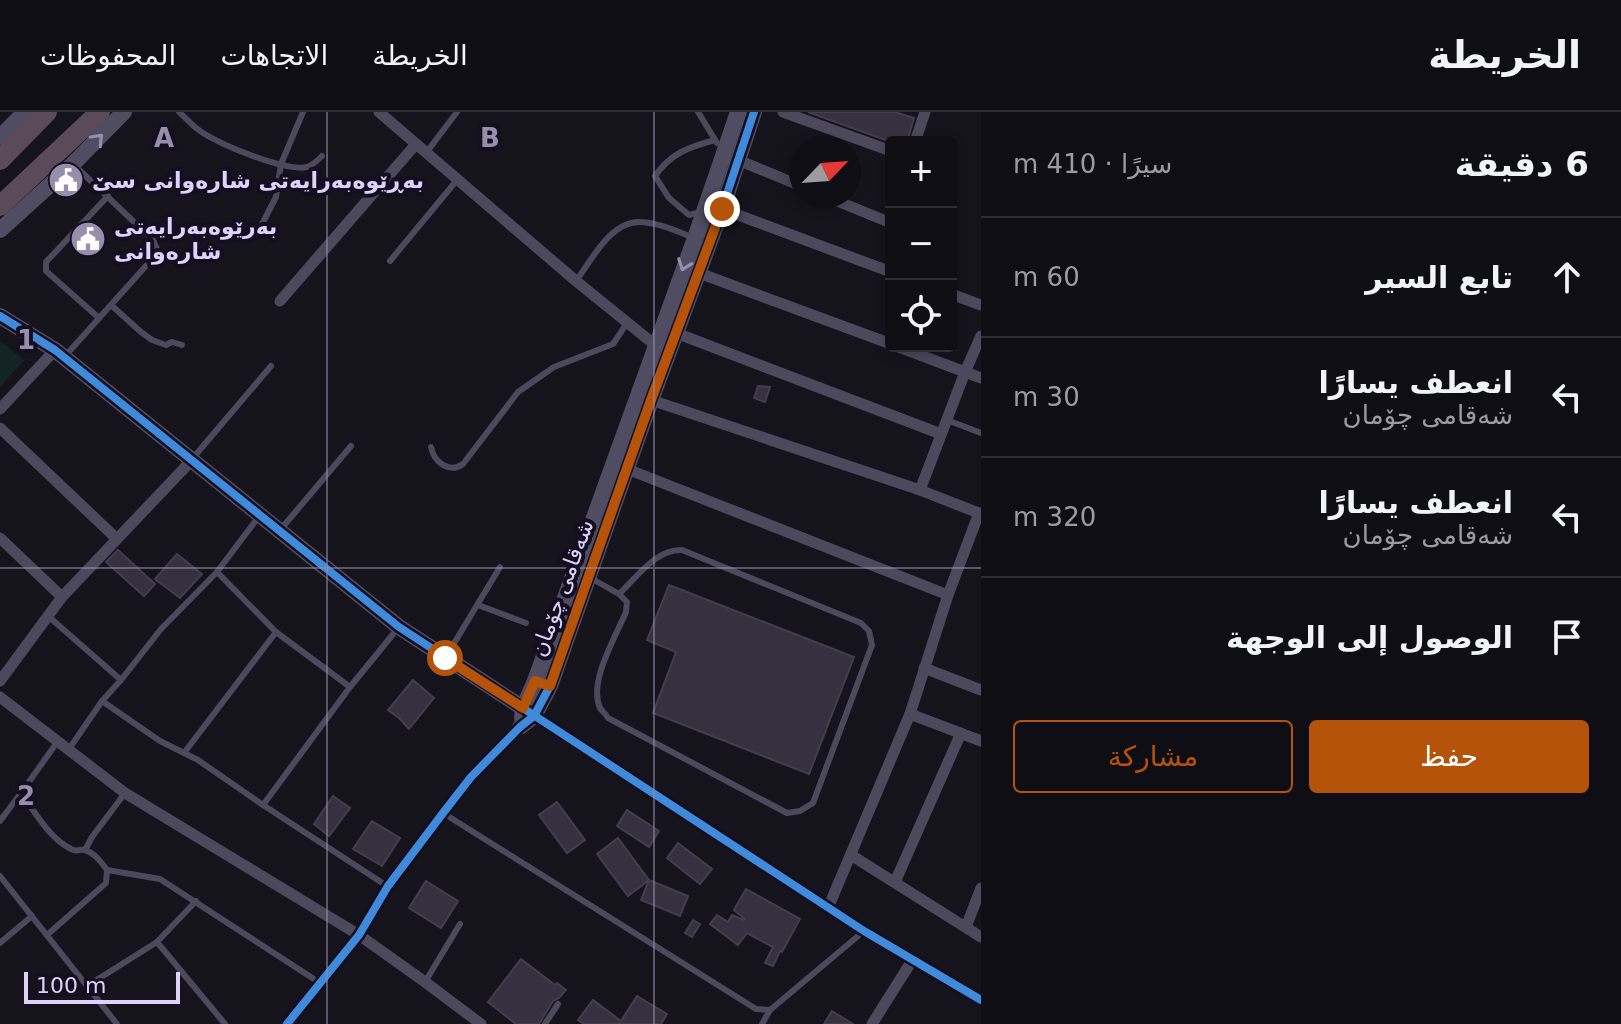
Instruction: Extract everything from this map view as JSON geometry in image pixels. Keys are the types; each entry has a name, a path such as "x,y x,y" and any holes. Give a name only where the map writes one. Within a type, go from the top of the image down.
{"highway":[{"path":"0,160 47,112"},
{"path":"67,158 91,112"},
{"path":"0,206 67,158 100,112"}],"street":[{"path":"0,230 67,158 124,112"},
{"path":"379,112 393,116 426,153 655,345"},
{"name":"شەقامی چۆمان","path":"520,727 589,577 722,209 725,152 738,112"},
{"name":"شەقامی چۆمان","path":"725,152 754,112"},
{"path":"783,112 885,149"},
{"path":"917,136 925,112"},
{"path":"0,137 17,115"},
{"path":"280,301 416,144"},
{"path":"725,152 789,181"},
{"name":"شەقامی چۆمان","path":"542,683 702,211 723,179"},
{"path":"854,208 885,221"},
{"path":"722,209 885,270"},
{"path":"699,273 885,342"},
{"path":"957,296 981,305"},
{"path":"0,302 55,351 399,627 828,908 981,1000"},
{"path":"0,316 55,351"},
{"path":"676,333 941,434"},
{"path":"920,490 981,336"},
{"path":"0,409 55,351"},
{"path":"912,352 981,378"},
{"path":"651,400 980,513 948,595 910,714 828,908"},
{"path":"0,428 117,539"},
{"path":"2,674 62,597 192,460"},
{"path":"627,469 948,595"},
{"path":"0,538 62,597"},
{"path":"924,668 981,690"},
{"path":"0,697 125,793 359,935 481,1024"},
{"path":"910,714 981,741"},
{"path":"287,1024 359,935 388,886 471,777 520,727"},
{"path":"895,882 961,733"},
{"path":"851,855 981,937"},
{"path":"966,927 981,888"},
{"path":"872,1024 913,959"}],"lane":[{"path":"179,112 200,131 223,144 281,164 307,167 322,156"},
{"path":"260,228 276,197 281,164 303,112"},
{"path":"426,153 457,112"},
{"path":"698,112 725,152"},
{"path":"702,211 689,215 669,198 655,176 664,163 689,147 725,152"},
{"path":"55,351 99,318 153,258 157,249 153,240 67,158"},
{"path":"390,261 457,180"},
{"path":"99,318 46,271 46,262 108,196"},
{"path":"576,281 608,238 630,224 657,225 695,238"},
{"path":"111,305 152,340 166,345 172,342 182,345"},
{"path":"431,447 431,452 442,465 450,469 458,468 518,392 554,367 613,344 627,323"},
{"path":"192,460 271,366"},
{"path":"947,420 981,433"},
{"path":"279,531 351,446"},
{"path":"69,749 102,701 161,629 217,572 260,515"},
{"path":"589,577 627,602 626,612 598,679 600,707 608,718 787,813 800,811 813,803 872,645 869,631 861,623 682,550 672,549 660,555 619,594"},
{"path":"445,658 500,567"},
{"path":"217,572 276,632 350,687"},
{"path":"478,605 526,623"},
{"path":"48,616 121,680"},
{"path":"263,805 350,687 399,627"},
{"path":"184,753 276,632"},
{"path":"102,701 160,741 198,760 388,886"},
{"path":"0,821 58,741"},
{"path":"21,793 58,839 74,851 85,850 99,859 107,870 106,883 47,935"},
{"path":"85,850 125,793"},
{"path":"443,813 756,1009 770,1010"},
{"path":"107,870 160,879 320,984"},
{"path":"0,876 117,1024"},
{"path":"87,986 157,942 196,901"},
{"path":"0,943 32,916"},
{"path":"425,982 460,924"},
{"path":"762,1024 770,1010 864,931"},
{"path":"157,942 225,1024"},
{"path":"545,1024 558,1004"}],"shaded area":[{"path":"0,341 24,360 0,387"}],"building":[{"path":"808,112 895,112 914,118 909,136 885,136 885,140"},
{"path":"758,386 770,387 765,402 754,398"},
{"path":"118,550 155,584 144,596 106,562"},
{"path":"177,554 202,574 180,598 155,579"},
{"path":"669,585 854,657 809,774 653,713 676,652 647,640"},
{"path":"413,680 434,698 409,729 388,710"},
{"path":"333,796 350,808 329,836 314,824"},
{"path":"557,802 585,840 567,853 539,815"},
{"path":"627,810 659,831 649,847 617,826"},
{"path":"372,821 400,838 382,866 353,849"},
{"path":"618,838 649,880 628,896 597,854"},
{"path":"678,843 712,869 700,884 667,858"},
{"path":"649,880 688,896 680,916 641,900"},
{"path":"426,881 458,901 441,928 409,908"},
{"path":"746,889 800,919 773,966 765,963 773,947 747,933 738,945 710,924 717,915 728,922 732,915 744,920 734,910"},
{"path":"693,920 700,924 692,937 685,933"},
{"path":"521,959 566,990 553,1001 539,1024 516,1024 488,1002"},
{"path":"637,996 667,1014 661,1024 584,1024 578,1020 593,1000 621,1021"},
{"path":"832,1011 853,1024 824,1024"}],"cycle path":[{"path":"287,1024 359,935 388,886 471,777 534,716 550,686 754,112"},
{"path":"0,316 55,350 399,627 864,931 981,1000"}],"place":[{"name":"بەڕێوەبەرایەتی شارەوانی سێ","path":"66,180"},
{"name":"بەرێوەبەرایەتی شارەوانی","path":"88,239"}],"route":[{"path":"445,658 523,708 535,681 550,686 722,209"}]}
